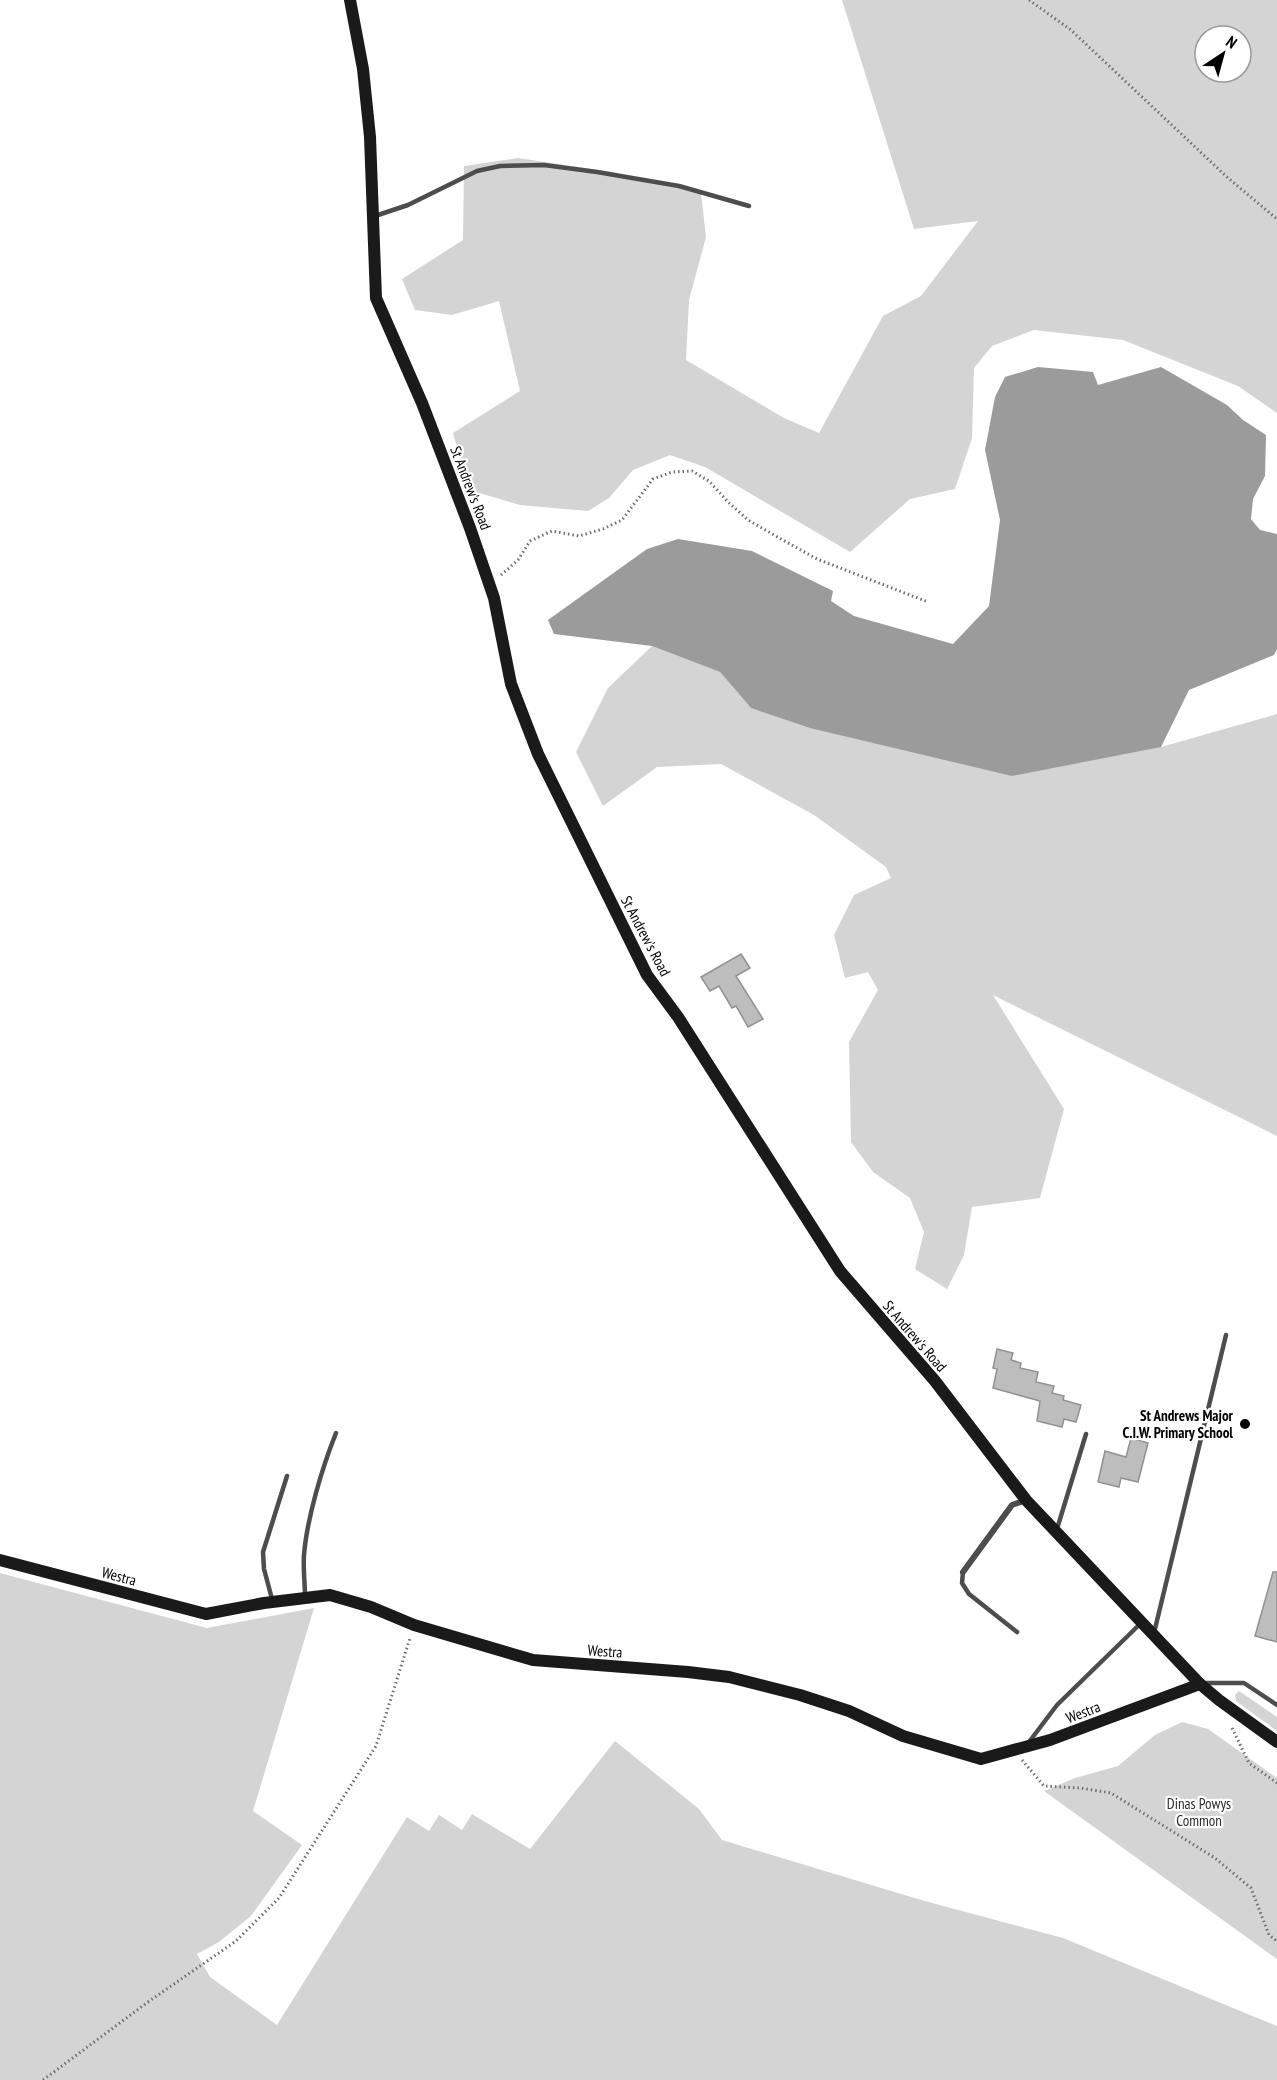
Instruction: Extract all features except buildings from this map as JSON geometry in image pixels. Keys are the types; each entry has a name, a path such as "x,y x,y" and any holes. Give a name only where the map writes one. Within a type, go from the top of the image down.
{"street":[{"name":"St Andrew's Road","path":"350,0 363,69 370,137 376,298 422,403 470,528 494,598 511,684 538,754 647,975 678,1017 840,1271 935,1381 1026,1500 1200,1683 1219,1700 1277,1742"},
{"path":"963,1572 1012,1505 1026,1500"},
{"name":"Westra","path":"0,1560 206,1614 330,1595 371,1607 414,1624 532,1660 729,1677 800,1695 839,1708 903,1736 981,1759 1019,1750 1200,1683"}],"lane":[{"path":"372,217 408,205 477,171 500,166 544,165 597,172 679,186 749,206"},
{"path":"1154,1634 1226,1335"},
{"path":"305,1598 306,1544 325,1462 336,1433"},
{"path":"1056,1532 1086,1434"},
{"path":"273,1602 264,1569 263,1552 287,1476"},
{"path":"963,1572 962,1583 969,1594 1017,1632"},
{"path":"1019,1750 1057,1705 1142,1622"},
{"path":"1200,1683 1244,1683 1277,1705"}],"path":[{"path":"1029,0 1071,30 1228,178 1277,219"},
{"path":"489,585 518,560 530,541 552,531 579,536 603,529 622,520 653,479 672,472 692,471 709,481 748,520 817,559 928,602"},
{"path":"43,2080 156,1996 236,1941 279,1898 376,1746 414,1624"},
{"path":"1219,1700 1249,1763 1277,1783"},
{"path":"1019,1750 1044,1786 1111,1793 1215,1858 1251,1888 1269,1935 1277,1941"}],"green space":[{"path":"842,0 1277,0 1277,413 1238,386 1123,340 1034,330 992,346 974,368 972,438 955,489 910,499 850,552 705,467 670,455 633,470 609,498 588,511 520,505 469,490 453,433 520,391 499,301 452,315 415,310 402,279 463,240 464,166 518,158 612,172 701,193 706,237 689,300 686,360 784,418 819,433 883,316 921,296 978,221 914,229"},
{"path":"652,646 720,672 751,708 1161,747 1277,714 1277,1136 993,995 1064,1109 1040,1198 972,1207 964,1255 947,1289 915,1269 924,1232 910,1198 873,1172 851,1142 849,1042 878,990 868,972 845,978 834,935 854,895 891,878 886,867 814,815 721,764 657,767 603,806 576,752 608,688"},
{"path":"0,1573 207,1628 314,1608 253,1811 302,1845 251,1916 219,1942 197,1954 210,1977 277,2025 407,1817 429,1831 439,1815 462,1830 472,1814 530,1849 615,1741 699,1809 722,1840 921,1900 1063,1938 1277,2026 1277,2080 0,2080"},
{"path":"1239,1691 1277,1717 1277,1731 1236,1701 1235,1695"},
{"name":"Dinas Powys Common","path":"1182,1722 1208,1729 1277,1778 1277,1959 1044,1791 1075,1778 1118,1766 1155,1735"}],"shaded area":[{"path":"1038,367 1093,372 1098,385 1161,367 1227,405 1243,420 1266,435 1265,476 1253,499 1251,519 1260,530 1277,534 1277,649 1274,655 1189,690 1161,747 1012,776 810,728 751,708 720,672 652,646 554,634 548,620 647,549 678,539 752,551 833,591 831,601 854,616 953,644 989,606 1000,520 985,450 995,397 1005,377"}],"place":[{"name":"St Andrews Major C.I.W. Primary School","path":"1245,1424"}]}
